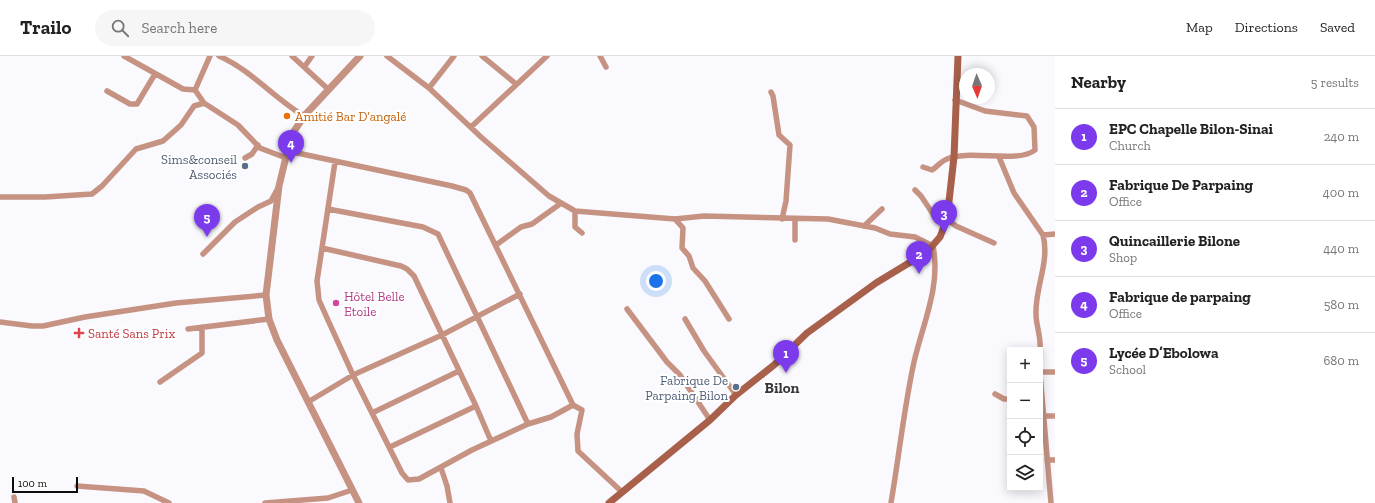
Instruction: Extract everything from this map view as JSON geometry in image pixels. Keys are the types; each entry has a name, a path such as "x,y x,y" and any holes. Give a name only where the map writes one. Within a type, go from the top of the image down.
{"main road":[{"path":"609,503 710,420 736,395 774,365 807,333 876,283 927,252 933,246 940,237 946,221 954,157 955,100 958,56"}],"street":[{"path":"124,56 183,89 195,90"},
{"path":"195,90 210,56"},
{"path":"219,56 231,61 288,106 304,116"},
{"path":"292,56 305,66 329,90"},
{"path":"305,66 312,56"},
{"path":"359,503 277,340 269,319 266,295 279,186 291,136 304,116 360,56"},
{"path":"387,56 428,88 526,177 560,204 575,211 675,219 704,216 828,219 875,228 890,234 915,237 933,246 936,260 933,295 914,362 891,503"},
{"path":"428,88 454,56"},
{"path":"482,56 516,84"},
{"path":"470,127 548,56"},
{"path":"600,56 606,67"},
{"path":"107,91 130,104 137,104 155,74"},
{"path":"195,90 204,103 238,125 260,148 335,162 466,190 472,196 573,405 582,410 577,434 578,452 622,492"},
{"path":"771,92 773,96 779,135 790,145 786,201 782,219"},
{"path":"923,167 932,170 946,159 954,157 975,155 999,157 1031,154 1035,150 1034,126 1027,116 985,111 955,100"},
{"path":"0,197 45,197 92,194 136,149 163,140 181,125 194,106 204,103"},
{"path":"245,158 252,154 258,145"},
{"path":"999,157 1014,192 1043,235 1045,256 1037,296 1036,314 1040,347"},
{"path":"335,162 317,282 319,300 353,375 402,473 408,480 419,479 491,441 528,424 551,417 573,405"},
{"path":"203,254 236,222 258,207 270,201 279,186"},
{"path":"915,190 921,196 935,217 994,243"},
{"path":"496,246 521,227 532,224 560,204"},
{"path":"328,209 424,227 438,234 528,424"},
{"path":"864,226 882,209"},
{"path":"575,211 575,227 582,233"},
{"path":"795,218 795,240"},
{"path":"675,219 683,228 682,248 689,256 693,268 705,282 729,319"},
{"path":"1043,235 1055,234"},
{"path":"322,248 408,269 414,276 476,406 491,441"},
{"path":"308,402 353,375 442,335 477,318 520,294"},
{"path":"0,322 43,326 85,317 176,303 266,295"},
{"path":"627,309 667,362 680,375 710,420"},
{"path":"188,329 269,319"},
{"path":"685,319 704,351 736,395"},
{"path":"160,382 202,353 202,327"},
{"path":"372,413 459,371"},
{"path":"1043,372 1055,372"},
{"path":"995,394 1007,399"},
{"path":"390,447 476,406"},
{"path":"1051,503 1043,416 1055,416"},
{"path":"1047,460 1055,460"},
{"path":"441,468 447,486 450,503"},
{"path":"77,486 144,491 169,503"},
{"path":"265,503 328,498 352,490"}],"place":[{"name":"Amitié Bar D’angalé","path":"287,116"},
{"name":"Fabrique de parpaing","path":"291,163"},
{"name":"Sims&conseil Associés","path":"245,166"},
{"name":"Quincaillerie Bilone","path":"944,233"},
{"name":"Lycée D’Ebolowa","path":"207,237"},
{"name":"Fabrique De Parpaing","path":"919,274"},
{"name":"Hôtel Belle Etoile","path":"336,303"},
{"name":"Santé Sans Prix","path":"79,333"},
{"name":"EPC Chapelle Bilon-Sinai","path":"786,373"},
{"name":"Fabrique De Parpaing Bilon","path":"736,387"}],"district":[{"name":"Bilon","path":"782,388"}]}
